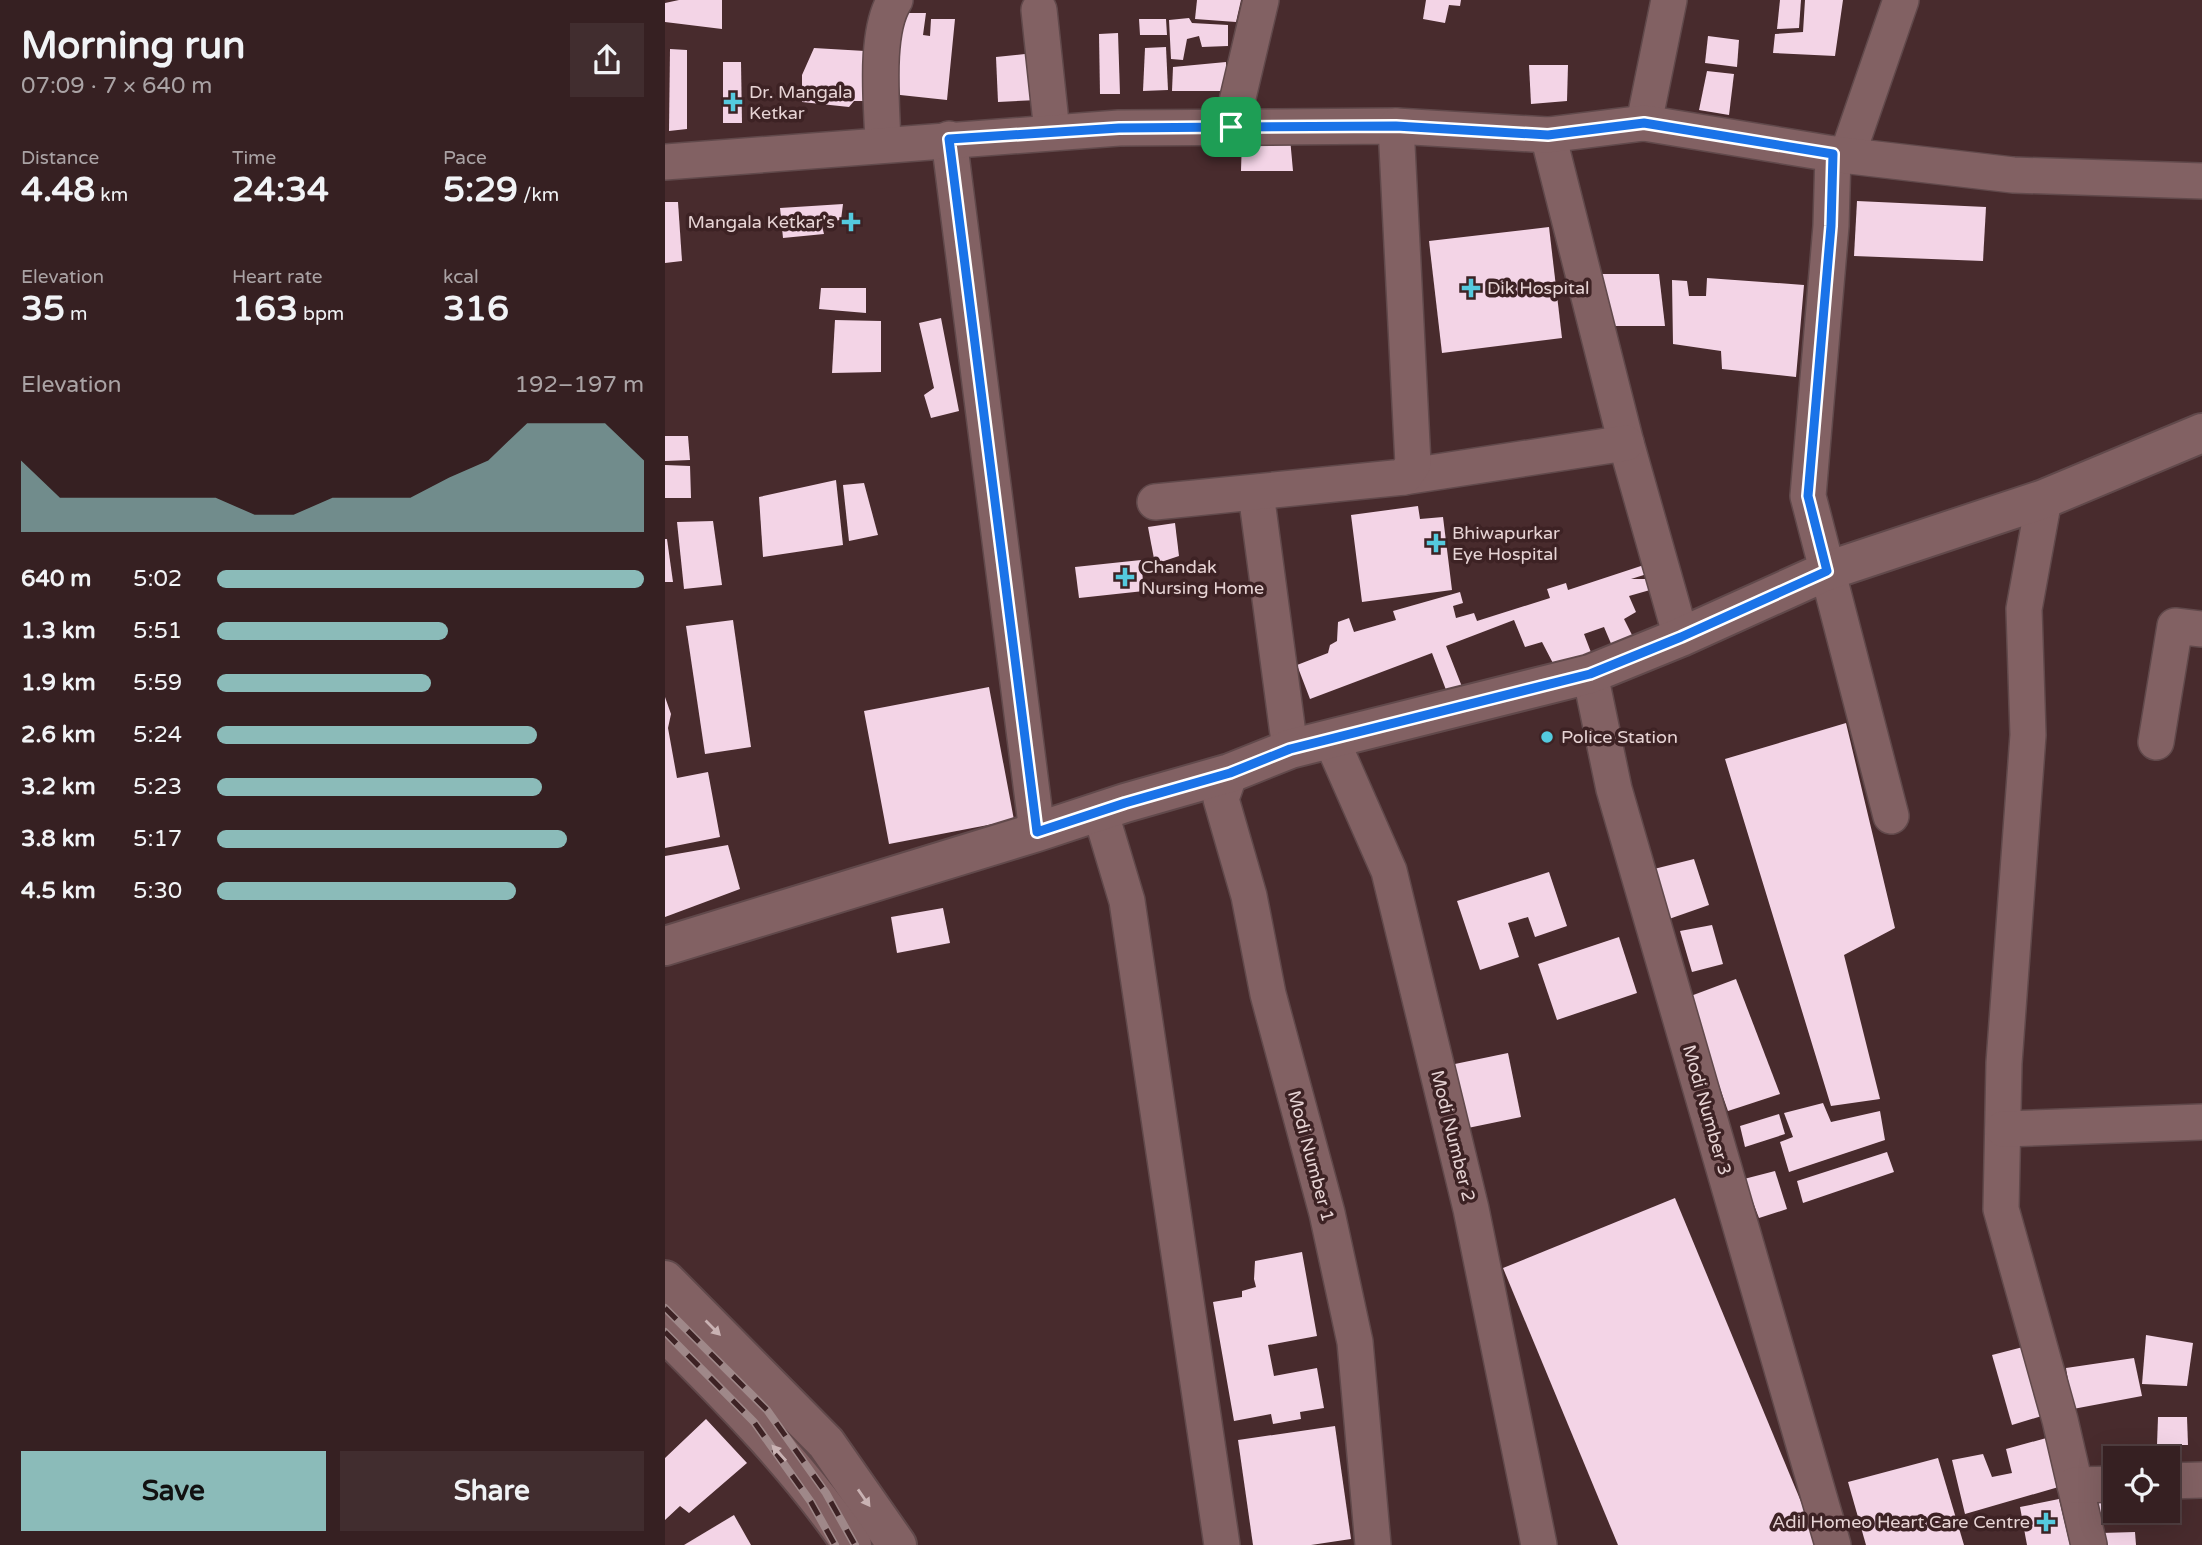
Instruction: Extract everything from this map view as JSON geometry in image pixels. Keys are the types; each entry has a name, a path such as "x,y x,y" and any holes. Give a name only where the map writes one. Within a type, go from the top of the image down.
{"street":[{"path":"883,144 881,61 890,8 895,0"},
{"path":"1231,127 1261,0"},
{"path":"1644,123 1669,0"},
{"path":"1891,816 1808,496 1831,226 1840,155 1901,0"},
{"path":"1039,10 1052,132"},
{"path":"665,162 1119,128 1396,126 1548,135 1644,123 1840,155 2013,175 2202,181"},
{"path":"1396,126 1414,454 1413,464 1405,477"},
{"path":"1548,135 1626,443 1681,637"},
{"path":"949,139 1037,832"},
{"path":"665,946 1230,773 1290,749 1590,674 1681,637 1827,571 2044,499 2202,433"},
{"path":"1155,502 1405,477 1626,443"},
{"path":"1256,493 1290,749"},
{"path":"2044,499 2024,609 2028,735 2004,1063 2001,1209 2089,1545"},
{"path":"2156,742 2175,626 2202,629"},
{"name":"Modi Number 3","path":"1590,674 1614,789 1833,1545"},
{"name":"Modi Number 2","path":"1331,739 1389,871 1471,1209 1539,1545"},
{"name":"Modi Number 1","path":"1230,773 1221,799 1249,896 1268,994 1327,1213 1355,1342 1373,1545"},
{"path":"1100,811 1127,901 1222,1545"},
{"path":"2003,1129 2202,1122"},
{"path":"665,1280 826,1443 897,1545"},
{"path":"665,1332 715,1382 821,1500 852,1545"},
{"path":"2180,1481 2202,1480"},
{"path":"2075,1485 2103,1484"}],"building":[{"path":"679,0 722,0 722,29 665,22 665,3"},
{"path":"1197,0 1241,0 1236,22 1195,19"},
{"path":"1426,0 1461,0 1460,6 1449,5 1445,23 1423,19"},
{"path":"1780,0 1801,0 1799,28 1777,29"},
{"path":"1805,0 1843,0 1835,56 1773,53 1775,34 1803,32"},
{"path":"905,13 926,13 923,35 930,36 931,19 955,19 947,100 891,94"},
{"path":"1189,18 1192,23 1228,25 1228,46 1202,47 1199,36 1187,39 1183,60 1171,59 1169,20"},
{"path":"1139,19 1166,19 1167,35 1140,35"},
{"path":"1118,33 1120,94 1100,94 1099,34"},
{"path":"1708,36 1739,40 1737,67 1705,63"},
{"path":"1166,47 1168,90 1143,91 1145,48"},
{"path":"814,48 865,51 871,101 854,101 849,107 802,102 802,75"},
{"path":"670,49 687,50 687,129 669,131"},
{"path":"1034,53 1038,100 998,102 996,57"},
{"path":"723,62 741,62 742,123 723,123"},
{"path":"1226,62 1226,91 1172,91 1173,67"},
{"path":"1529,65 1568,65 1567,101 1531,104"},
{"path":"1707,71 1734,74 1729,115 1699,110"},
{"path":"1242,137 1290,138 1293,171 1241,171"},
{"path":"1857,201 1986,207 1983,261 1854,256"},
{"path":"665,202 678,202 682,261 665,263"},
{"path":"843,204 841,220 821,222 824,234 783,238 780,208"},
{"path":"1549,227 1562,338 1442,353 1429,241"},
{"path":"1599,274 1659,274 1665,326 1610,326"},
{"path":"1707,278 1804,285 1796,377 1722,369 1721,351 1673,344 1672,280 1687,281 1689,296 1706,296"},
{"path":"821,288 866,288 866,313 819,309"},
{"path":"941,318 959,411 931,418 924,395 934,388 919,323"},
{"path":"835,320 881,321 881,372 832,373"},
{"path":"665,436 688,436 690,460 665,461"},
{"path":"665,465 690,466 691,498 665,498"},
{"path":"836,480 843,545 763,557 759,497"},
{"path":"864,483 878,535 849,541 843,485"},
{"path":"1418,506 1420,519 1443,517 1452,590 1362,602 1351,515"},
{"path":"713,521 722,585 684,589 677,522"},
{"path":"1175,523 1179,556 1155,564 1148,527"},
{"path":"667,539 673,582 665,582"},
{"path":"1141,560 1144,591 1079,598 1075,567"},
{"path":"1644,565 1647,574 1631,579 1652,579 1657,588 1629,596 1636,612 1624,619 1637,645 1615,653 1604,627 1584,634 1592,655 1557,671 1542,642 1525,647 1514,620 1446,646 1466,697 1451,703 1432,653 1310,699 1297,665 1328,653 1330,645 1337,641 1338,622 1349,618 1354,632 1396,620 1393,611 1460,592 1463,603 1453,606 1456,618 1474,613 1477,621 1550,598 1547,589 1566,583 1568,590"},
{"path":"733,620 751,747 705,754 686,626"},
{"path":"989,687 1014,820 889,844 864,711"},
{"path":"665,697 671,714 668,728 677,778 708,772 720,837 665,848"},
{"path":"1846,723 1895,928 1844,955 1880,1099 1831,1106 1725,759"},
{"path":"728,845 740,889 665,917 665,856"},
{"path":"1694,859 1709,905 1669,919 1654,869"},
{"path":"1549,872 1567,926 1535,937 1528,917 1508,923 1519,957 1480,970 1457,901"},
{"path":"943,908 950,943 897,953 891,917"},
{"path":"1712,925 1723,964 1692,972 1680,931"},
{"path":"1619,937 1637,993 1557,1020 1538,964"},
{"path":"1736,979 1780,1094 1728,1111 1688,997"},
{"path":"1508,1053 1521,1117 1463,1129 1450,1065"},
{"path":"1823,1103 1831,1122 1880,1111 1885,1140 1789,1172 1780,1142 1793,1137 1784,1113"},
{"path":"1779,1114 1785,1134 1745,1147 1740,1126"},
{"path":"1887,1152 1894,1172 1803,1203 1797,1181"},
{"path":"1775,1171 1787,1209 1759,1218 1744,1179"},
{"path":"1675,1198 1819,1545 1618,1545 1503,1268"},
{"path":"1302,1252 1317,1336 1268,1345 1274,1376 1317,1368 1324,1408 1300,1412 1301,1419 1273,1424 1271,1414 1234,1421 1213,1302 1242,1297 1242,1291 1256,1287 1255,1261"},
{"path":"2146,1335 2193,1343 2187,1386 2142,1384"},
{"path":"2023,1347 2045,1415 2012,1425 1992,1355"},
{"path":"2134,1358 2142,1396 2073,1409 2066,1368"},
{"path":"2158,1417 2187,1417 2188,1445 2157,1445"},
{"path":"706,1419 747,1463 689,1513 680,1506 665,1520 665,1458"},
{"path":"1335,1426 1351,1539 1311,1545 1253,1545 1238,1440"},
{"path":"2050,1437 2062,1486 1965,1514 1952,1460 1983,1454 1992,1477 2012,1473 2006,1449"},
{"path":"1938,1458 1964,1545 1866,1545 1848,1482"},
{"path":"2096,1491 2103,1491 2103,1523 2110,1523 2100,1524"},
{"path":"2059,1499 2070,1545 2027,1545 2020,1507"},
{"path":"734,1515 751,1545 684,1545"},
{"path":"2135,1532 2136,1545 2102,1545 2101,1533"}],"railway":[{"path":"665,1308 767,1410 826,1493 855,1545"},
{"path":"665,1332 754,1422 811,1502 835,1545"}],"place":[{"name":"Dr. Mangala Ketkar","path":"733,102"},
{"name":"Mangala Ketkar's","path":"851,222"},
{"name":"Dik Hospital","path":"1471,288"},
{"name":"Bhiwapurkar Eye Hospital","path":"1436,543"},
{"name":"Chandak Nursing Home","path":"1125,577"},
{"name":"Police Station","path":"1547,737"},
{"name":"Adil Homeo Heart Care Centre","path":"2046,1522"}],"route":[{"path":"1644,123 1833,154 1831,226 1808,496 1827,571 1681,637 1590,674 1290,749 1230,773 1037,832 949,139 1119,128 1231,127 1396,126 1548,135 1644,123"}]}
